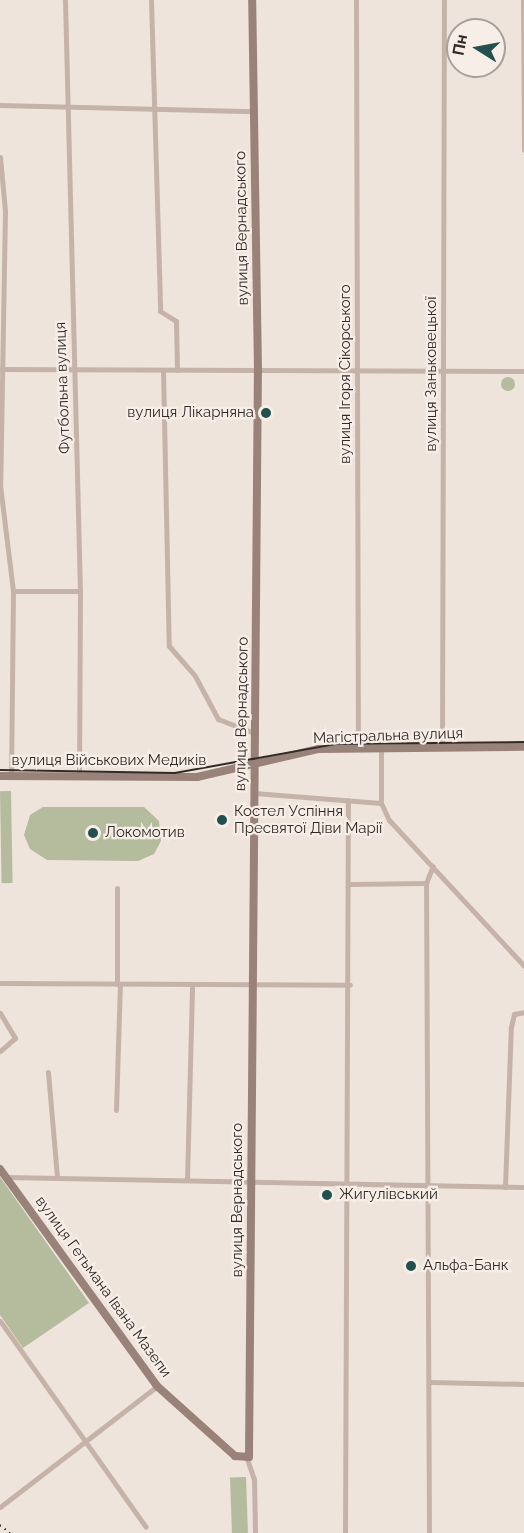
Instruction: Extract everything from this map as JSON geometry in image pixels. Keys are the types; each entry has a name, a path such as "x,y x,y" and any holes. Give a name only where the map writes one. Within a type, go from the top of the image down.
{"street":[{"name":"Футбольна вулиця","path":"65,0 80,591 79,776"},
{"path":"152,0 160,310 176,321 177,370"},
{"name":"вулиця Вернадського","path":"252,0 258,371 254,766 252,1449 247,1459 254,1479 255,1533"},
{"name":"вулиця Ігоря Сікорського","path":"356,0 358,748"},
{"name":"вулиця Заньковецької","path":"442,747 444,0"},
{"path":"523,0 524,150"},
{"path":"0,105 155,111 254,111"},
{"path":"0,157 5,211 0,484 13,591 11,775"},
{"path":"1,369 524,372"},
{"path":"163,370 169,646 195,676 218,718 255,732"},
{"path":"13,591 80,591"},
{"name":"Магістральна вулиця","path":"254,766 318,749 524,747"},
{"path":"381,748 381,803 389,820 524,966"},
{"name":"вулиця Військових Медиків","path":"0,776 197,777 254,766"},
{"path":"254,793 381,803"},
{"path":"345,1533 351,884 348,800"},
{"path":"429,1533 431,1185 426,883 433,866"},
{"path":"351,884 426,883"},
{"path":"116,1110 117,888"},
{"path":"0,983 192,986 350,985"},
{"path":"187,1180 192,986"},
{"path":"505,1187 511,1026 514,1014 524,1012"},
{"path":"0,1013 15,1038 0,1051"},
{"path":"48,1072 57,1177"},
{"name":"вулиця Гетьмана Івана Мазепи","path":"0,1169 157,1386 236,1456 247,1459"},
{"path":"6,1177 524,1187"},
{"path":"0,1321 146,1527"},
{"path":"430,1382 524,1384"},
{"path":"0,1507 84,1439 157,1386"}],"green space":[{"path":"508,377 513,379 515,384 513,389 508,391 503,389 501,384 503,379"},
{"path":"0,791 11,791 13,883 2,883"},
{"name":"Локомотив","path":"43,807 144,807 159,821 161,841 154,854 138,861 47,860 30,849 24,835 30,815"},
{"path":"0,1177 89,1303 23,1348 0,1315"},
{"path":"246,1477 248,1533 232,1533 230,1478"}],"tram line":[{"path":"0,770 175,773 336,744 524,742"}],"railway":[{"path":"0,1525 10,1533"}],"place":[{"name":"вулиця Лікарняна","path":"266,413"},
{"name":"Костел Успіння Пресвятої Діви Марії","path":"222,820"},
{"name":"Локомотив","path":"93,833"},
{"name":"Жигулівський","path":"327,1195"},
{"name":"Альфа-Банк","path":"411,1266"}]}
